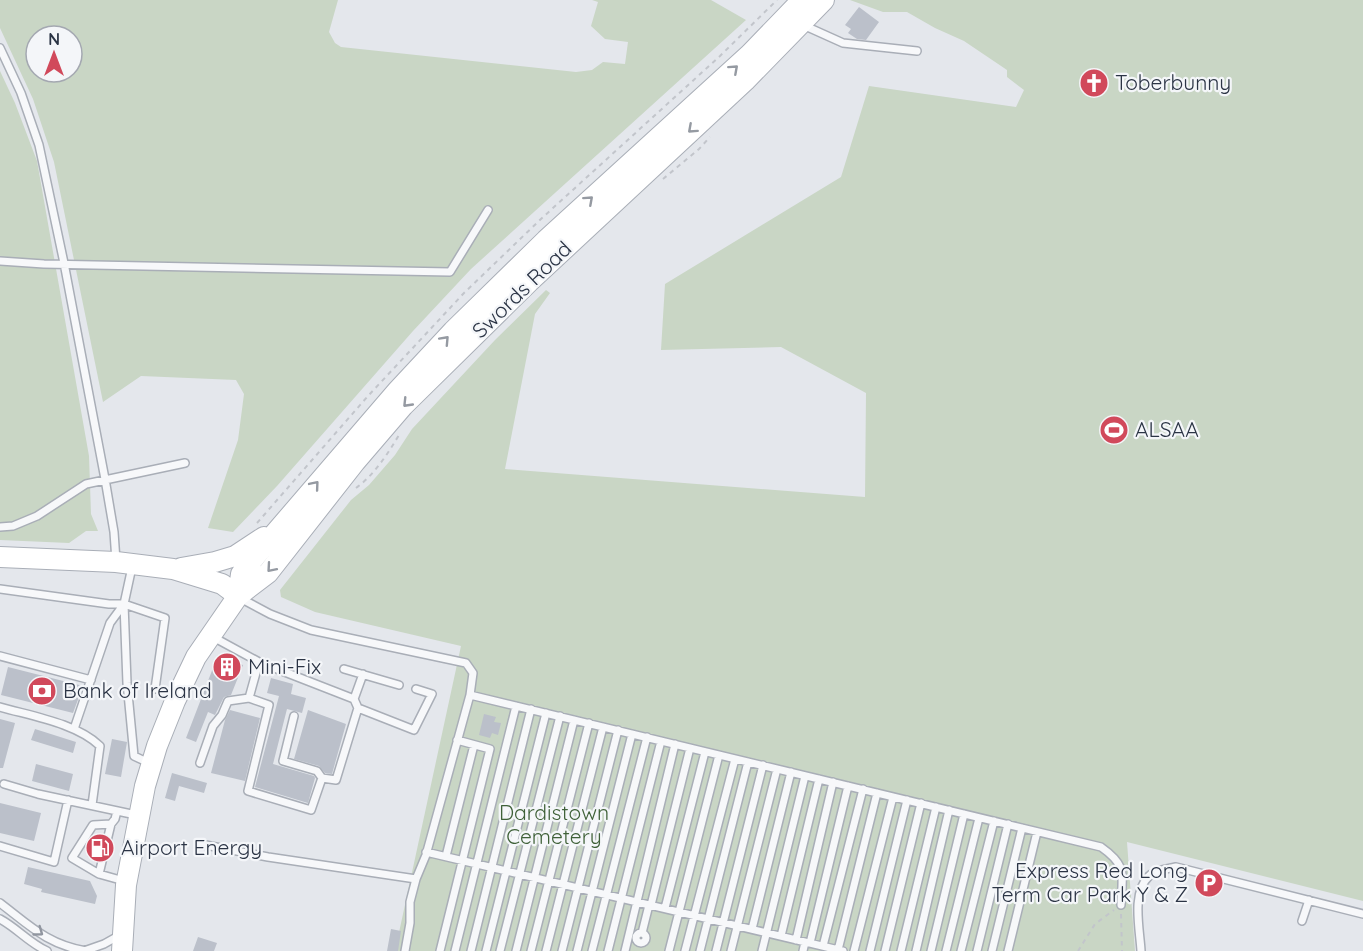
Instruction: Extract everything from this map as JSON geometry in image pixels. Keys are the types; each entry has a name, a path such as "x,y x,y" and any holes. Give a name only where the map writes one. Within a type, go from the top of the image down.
{"main road":[{"name":"Swords Road","path":"238,596 241,574 398,390 453,330 546,240 750,54 802,0"},
{"name":"Swords Road","path":"122,942 126,882 152,764 175,701 196,657 238,596 268,573 354,462 403,406 537,274 745,81 824,0"},
{"path":"173,569 235,556 277,530"},
{"path":"0,556 124,563 173,569 222,584 238,596"},
{"path":"124,563 216,594 238,596"}],"lane":[{"path":"800,24 843,42 917,51"},
{"path":"0,48 21,93 39,145 64,263 114,532 124,563 127,683 134,756 152,764"},
{"path":"0,261 44,264 450,272 488,210"},
{"path":"0,527 13,526 37,516 86,484 105,478 185,463"},
{"path":"0,589 109,604 124,604 165,618 155,689"},
{"path":"238,596 270,614 311,630 466,663 473,673 470,695 410,902 410,923 405,951"},
{"path":"74,729 110,623 124,604"},
{"path":"211,635 259,662 354,699"},
{"path":"0,656 91,680"},
{"path":"249,698 259,662"},
{"path":"344,669 399,686"},
{"path":"294,716 284,761 317,771 322,778 336,780 358,708 354,699 363,674"},
{"path":"358,708 414,730 432,694 416,689"},
{"path":"470,695 1101,847 1116,858 1122,870 1121,905"},
{"path":"200,763 213,726 222,715 228,701 249,698 269,705 248,791 311,810 322,778"},
{"path":"455,951 516,706"},
{"path":"0,707 74,729 93,739 100,746 92,806"},
{"path":"471,951 531,710"},
{"path":"486,951 546,713"},
{"path":"500,951 560,716"},
{"path":"516,951 574,720"},
{"path":"531,951 589,723"},
{"path":"546,951 603,727"},
{"path":"562,951 618,730"},
{"path":"577,951 632,734"},
{"path":"592,951 647,737"},
{"path":"440,951 490,749 457,740"},
{"path":"608,951 661,741"},
{"path":"641,938 636,902 675,744"},
{"path":"446,856 474,745"},
{"path":"638,951 690,748"},
{"path":"665,908 705,752"},
{"path":"669,951 719,755"},
{"path":"685,951 735,759"},
{"path":"700,951 748,762"},
{"path":"716,951 763,765"},
{"path":"731,951 777,769"},
{"path":"752,929 791,772"},
{"path":"762,951 805,776"},
{"path":"781,936 819,779"},
{"path":"796,940 833,782"},
{"path":"4,784 139,816"},
{"path":"803,951 848,786"},
{"path":"823,946 863,789"},
{"path":"426,852 841,950 877,793"},
{"path":"854,951 893,797"},
{"path":"0,846 54,862 68,800"},
{"path":"870,951 907,800"},
{"path":"885,951 921,804"},
{"path":"901,951 936,807"},
{"path":"916,951 949,810"},
{"path":"99,874 111,824 117,811"},
{"path":"931,951 964,814"},
{"path":"946,951 979,818"},
{"path":"961,951 994,821"},
{"path":"111,824 93,825 72,858 99,874 126,882"},
{"path":"977,951 1008,824"},
{"path":"992,951 1022,828"},
{"path":"1008,951 1037,832"},
{"path":"200,844 268,857 416,879"},
{"path":"1141,951 1139,897 1144,884 1150,875 1176,867 1363,914"},
{"path":"1302,921 1309,900"},
{"path":"0,903 53,942 85,951 122,942"},
{"path":"0,919 9,923 28,941 47,951"},
{"path":"625,951 641,938"}],"path":[{"path":"1078,951 1095,924 1121,905"},
{"path":"1121,905 1122,951"}],"green space":[{"path":"0,0 338,0 329,32 335,43 341,47 576,72 592,70 603,62 625,64 628,42 605,39 591,26 598,2 592,0 711,0 746,20 471,269 233,532 208,528 238,440 244,394 236,380 141,376 103,402 54,162 26,84 84,84 84,24 24,24 24,80 0,28"},
{"name":"ALSAA","path":"850,0 1363,0 1363,901 1127,842 1135,951 395,951 461,646 315,612 281,597 280,590 351,500 369,485 395,455 412,429 495,340 546,290 550,293 535,314 505,469 865,497 866,393 781,347 661,350 665,284 841,177 869,86 1016,107 1024,90 1007,77 1007,70 964,41 907,12 883,12"},
{"path":"0,71 37,161 89,456 91,514 98,531 86,531 69,543 0,540"}],"building":[{"path":"859,7 879,22 866,40 857,39 848,33 851,29 845,25"},
{"path":"218,655 243,665 231,695 224,697 215,715 208,712 196,742 186,738"},
{"name":"Bank of Ireland","path":"8,667 83,686 73,713 1,695"},
{"path":"271,678 293,684 291,694 306,698 302,713 287,709 273,764 314,776 308,803 255,787 279,696 267,693"},
{"path":"230,710 260,718 245,781 211,773 225,720"},
{"path":"308,710 346,724 332,774 325,773 319,766 294,759"},
{"path":"484,714 496,717 494,722 501,723 498,735 492,733 490,738 479,735"},
{"path":"0,719 15,723 3,768 0,768"},
{"path":"35,729 76,742 73,753 31,740"},
{"path":"112,739 127,742 121,777 105,774"},
{"path":"36,764 73,774 69,791 32,781"},
{"path":"172,773 207,783 204,793 179,786 175,801 165,798"},
{"path":"0,803 41,813 34,841 0,833"},
{"path":"100,833 103,834 96,862 87,856"},
{"path":"28,867 90,881 97,896 95,904 41,892 42,889 24,884"},
{"path":"391,929 401,931 398,951 387,951"},
{"path":"198,937 217,943 214,951 193,951"}],"place":[{"name":"Toberbunny","path":"1094,83"},
{"name":"ALSAA","path":"1114,430"},
{"name":"Mini-Fix","path":"227,667"},
{"name":"Bank of Ireland","path":"42,691"},
{"name":"Airport Energy","path":"100,848"},
{"name":"Express Red Long Term Car Park Y & Z","path":"1209,883"}],"park label":[{"name":"Dardistown Cemetery","path":"554,825"}]}
